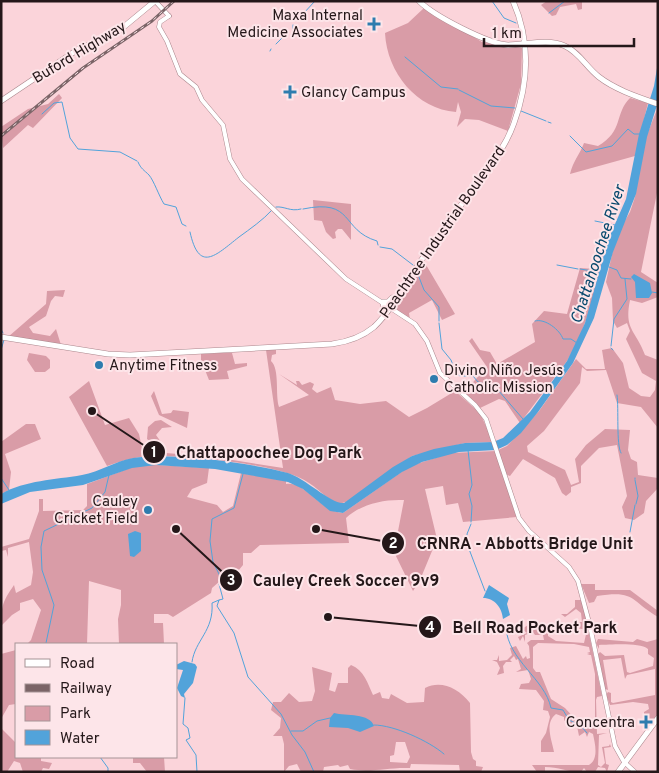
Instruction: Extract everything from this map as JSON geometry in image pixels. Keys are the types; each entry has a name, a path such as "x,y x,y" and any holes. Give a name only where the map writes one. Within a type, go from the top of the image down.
{"main road":[{"path":"421,1 486,40 503,44 549,40 566,44 580,54 608,82"},
{"name":"Peachtree Industrial Boulevard","path":"1,336 123,356 289,345 333,344 352,340 372,328 385,311 387,304 393,299 506,142 515,122 526,78 524,42 512,1"},
{"path":"154,2 167,18"},
{"path":"154,2 167,18"},
{"name":"Buford Highway","path":"1,100 66,56 114,34 154,2"},
{"path":"167,18 159,25 180,74 196,86 202,100 223,124 230,159 246,184 346,278 412,321 421,332 440,373 479,410 488,425 519,518 529,531 574,573 581,592 614,740 625,763 635,772"},
{"path":"524,42 548,42 565,46 581,57 595,74 618,89 658,103"},
{"path":"595,74 646,99"},
{"path":"393,299 395,309"},
{"path":"385,311 395,309"},
{"path":"560,559 567,568"},
{"path":"619,772 658,719"}],"green space":[{"path":"547,1 582,1 582,9 578,10 576,4 560,7 556,15 552,16 541,5"},
{"path":"425,7 482,42 522,48 521,84 508,131 479,120 465,119 457,127 461,112 458,102 456,112 429,104 417,96 398,75 391,62 385,33 408,23"},
{"path":"59,94 62,98 33,128 28,125 3,148 1,127 28,109 48,104"},
{"path":"630,98 648,103 635,156 570,174 584,143 598,146 606,140 612,134 625,104"},
{"path":"658,107 658,188 641,272 658,283 658,297 642,303 630,300 628,318 629,324 645,355 658,360 658,428 641,407 617,403 606,370 587,371 582,367 580,383 544,431 527,446 528,452 565,470 571,485 579,482 575,459 586,445 605,429 630,430 628,450 631,459 637,462 638,475 658,478 658,488 646,501 644,513 634,520 625,518 622,507 627,496 617,445 599,448 581,466 581,483 571,487 571,492 566,496 562,493 555,478 523,459 510,476 505,474 517,517 463,522 458,503 446,505 443,486 425,489 437,539 420,580 413,591 394,552 404,500 389,500 373,503 359,509 346,518 349,543 260,545 251,553 243,553 243,565 238,571 228,574 212,588 211,593 173,617 168,614 154,614 154,623 163,623 164,643 119,643 118,619 121,605 121,590 89,581 87,643 28,643 31,640 41,610 33,599 20,603 20,610 1,626 1,613 7,595 14,585 16,593 31,585 33,572 29,542 8,548 8,557 6,550 1,551 1,547 29,539 39,511 39,499 43,499 43,511 83,510 87,506 87,484 141,464 209,468 207,483 192,489 187,497 217,505 223,512 233,506 241,473 286,481 286,484 293,484 299,487 327,507 343,513 410,466 451,453 496,451 507,446 539,411 576,359 586,369 605,369 602,350 612,348 623,363 629,388 641,396 650,397 655,390 656,381 642,373 626,339 630,331 627,323 617,328 613,321 612,298 606,282 616,236 630,212 635,197 644,142"},
{"path":"313,200 351,204 351,240 342,229 338,229 335,232 336,238 333,239 326,232 322,221 314,220"},
{"path":"611,225 613,226 607,240 591,307 580,336 567,361 520,423 505,401 499,399 480,408 464,392 487,367 469,341 472,338 480,350 490,352 497,364 535,342 532,324 544,311 567,314 580,268 596,269"},
{"path":"422,258 455,314 442,320 432,300 409,313 410,320 389,305"},
{"path":"65,290 63,297 55,296 51,301 46,316 29,327 33,333 50,336 56,329 61,345 8,337 46,304 47,291"},
{"path":"285,349 276,350 276,354 272,355 271,361 275,370 279,407 309,395 279,374 297,385 296,381 299,381 302,385 310,382 314,384 312,389 317,393 331,387 335,400 360,404 386,401 409,417 455,391 480,413 493,442 465,443 412,456 349,501 339,504 298,477 243,463 175,456 156,456 140,457 107,466 69,397 89,381 105,425 129,418 139,434 143,453 151,453 151,448 159,447 166,453 214,457 283,468 266,350"},
{"path":"29,353 46,356 50,360 50,368 45,372 35,372 27,360"},
{"path":"232,353 235,364 247,363 247,366 227,371 229,379 209,380 203,365 195,365 196,371 191,369 193,363 201,363 201,354"},
{"path":"154,391 162,414 171,413 173,410 189,412 187,428 159,415 151,396"},
{"path":"161,420 172,427 162,428 156,435 161,442 160,445 156,441 151,442 147,439 148,427 155,421"},
{"path":"26,424 35,424 41,439 5,454 11,472 9,490 1,494 1,442"},
{"path":"581,584 595,584 595,590 630,590 658,611 658,617 631,598 619,594 597,596 594,602 589,603"},
{"path":"575,600 582,600 602,696 597,697 596,700 597,734 607,733 599,735 598,765 601,767 605,763 602,747 609,746 610,744 611,747 604,748 606,764 609,765 607,772 605,768 598,767 595,772 587,772 584,768 581,772 545,767 545,772 537,772 532,765 589,765 595,755 593,734 589,732 587,737 585,732 579,736 577,726 568,725 564,717 556,714 550,722 554,752 541,752 541,741 546,733 550,717 548,711 543,710 544,701 536,690 519,689 521,684 529,683 531,679 528,670 516,672 521,669 518,659 516,660 514,656 510,660 512,662 506,662 503,666 504,673 497,675 500,668 497,662 492,660 497,660 499,655 499,661 507,660 512,655 510,648 516,646 523,659 526,656 527,659 530,658 527,643 531,640 544,640 543,635 535,635 533,632 525,635 525,642 523,636 520,641 518,637 527,633 522,629 528,625 528,628 541,626 545,634 548,632 548,636 556,641 584,643 587,630 572,627 577,622 582,622 581,613 576,609 565,617 561,614 567,614 575,607","holes":["538,643 574,644 589,647 590,652 587,653 590,654 587,655 591,655 595,674 595,723 591,725 591,728 576,720 565,708 551,699 540,672 536,672 533,668 533,647"]},
{"path":"598,639 633,642 637,639 647,642 658,639 658,715 652,723 644,715 644,712 649,709 648,704 633,702 610,705 606,695 608,692 611,693 611,702 613,703 655,695 655,669 627,675 625,679 621,658 603,660 608,690 605,689 598,654 600,652 605,656 624,655 627,672 630,673 653,666 654,658 648,654 648,649 638,645 599,645 599,649 596,643"},
{"path":"15,650 15,704 9,705 1,719 1,654"},
{"path":"351,665 359,670 373,695 380,692 382,698 389,699 391,694 407,703 424,702 425,688 437,685 449,687 460,693 470,703 471,752 473,759 476,761 476,766 483,767 481,772 460,772 459,765 411,764 410,768 366,770 350,769 348,765 340,767 338,765 324,767 323,772 301,772 297,764 289,766 284,772 284,744 282,736 273,736 280,728 281,718 271,710 273,702 281,702 289,693 299,702 312,701 315,691 312,667 332,673 329,690 335,692 338,683 348,683 348,668","holes":["396,742 405,742 410,757 407,763 390,762 390,756 394,755"]},
{"path":"1,728 15,742 15,758 41,758 41,761 52,763 49,769 43,768 41,772 23,772 20,763 14,761 7,772 1,772"},
{"path":"133,758 164,758 165,772 147,772 140,763 133,763"}],"water":[{"path":"658,62 658,102 647,137 636,194 613,252 594,318 573,363 538,412 521,433 507,445 496,450 459,452 422,462 402,472 343,513 330,511 303,489 288,482 215,469 156,465 132,468 83,485 30,492 1,504 1,494 20,486 89,474 133,458 168,456 232,462 288,473 325,496 344,503 393,467 412,456 434,449 465,443 493,442 503,438 530,412 567,361 585,323 608,240 626,199 639,134 654,86"},
{"path":"634,274 650,283 652,293 649,298 636,298 635,282 631,277"},
{"path":"135,531 141,533 141,551 134,557 130,556 128,534"},
{"path":"489,585 509,598 507,604 510,615 503,619 497,604 487,598 483,598"},
{"path":"184,661 195,664 197,667 193,683 184,694 185,698 181,696 178,690 183,670 178,669 178,664"},
{"path":"334,713 363,717 372,722 374,726 360,732 348,728 329,727 330,718"}],"waterway":[{"path":"303,14 315,1"},
{"path":"492,1 504,18 516,23"},
{"path":"549,13 565,1"},
{"path":"276,44 284,36"},
{"path":"405,57 441,87 458,89"},
{"path":"459,90 491,106 515,108"},
{"path":"42,114 54,103 62,102 70,138 78,149 120,152 137,161"},
{"path":"521,111 546,121"},
{"path":"570,136 586,152 612,146 628,129 634,134 639,134"},
{"path":"138,162 151,178 164,204 176,207 182,224 186,226"},
{"path":"276,207 294,210 301,209"},
{"path":"303,209 320,207 340,211 357,230 377,241 378,245"},
{"path":"190,232 198,253 203,257 209,257 215,255 261,221 272,210"},
{"name":"Chattahoochee River","path":"595,221 615,225"},
{"path":"380,247 392,249 413,265"},
{"name":"Chattahoochee River","path":"557,265 578,269"},
{"name":"Chattahoochee River","path":"609,267 617,270 621,278 631,279"},
{"name":"Chattahoochee River","path":"580,269 599,272"},
{"path":"417,272 424,290 439,307 439,321"},
{"path":"611,346 614,319 627,299 625,279"},
{"path":"652,292 658,293"},
{"path":"535,321 547,323 563,339 571,339 577,343"},
{"path":"439,323 442,349 451,360 456,373 460,376 473,376 478,382 498,390 523,419"},
{"path":"1,329 3,333"},
{"path":"1,350 4,340"},
{"path":"617,395 619,449 621,453"},
{"path":"468,450 472,485 469,494 472,506 471,522"},
{"path":"243,474 234,508 212,519 210,541 213,562 222,580 219,584 223,599 219,600 217,606 234,633 248,677 281,714 292,735 305,752 314,772"},
{"path":"46,643 54,605 42,570 41,547 44,531 92,508 105,492 109,475"},
{"path":"1,478 9,490"},
{"path":"635,480 638,496 636,504"},
{"path":"630,532 635,505"},
{"path":"471,524 467,534 469,549 485,591"},
{"path":"192,662 210,621 212,603 219,600"},
{"path":"506,628 513,650 542,688 551,708 563,710 569,720 581,726 587,733"},
{"path":"185,698 183,724 188,728 190,738 186,740 196,755 197,772"},
{"path":"291,731 303,731 317,721 330,718"},
{"path":"374,725 391,728 411,735 430,744 444,754"},
{"path":"101,758 108,768 108,772"}],"railway":[{"path":"1,136 83,68 152,21 174,1"}],"place":[{"name":"Maxa Internal Medicine Associates","path":"374,24"},
{"name":"Glancy Campus","path":"290,92"},
{"name":"Anytime Fitness","path":"99,365"},
{"name":"Divino Niño Jesús Catholic Mission","path":"434,379"},
{"name":"Chattapoochee Dog Park","path":"92,411"},
{"name":"Cauley Cricket Field","path":"148,510"},
{"name":"Cauley Creek Soccer 9v9","path":"176,529"},
{"name":"CRNRA - Abbotts Bridge Unit","path":"316,529"},
{"name":"Bell Road Pocket Park","path":"328,617"},
{"name":"Concentra","path":"646,722"}]}
